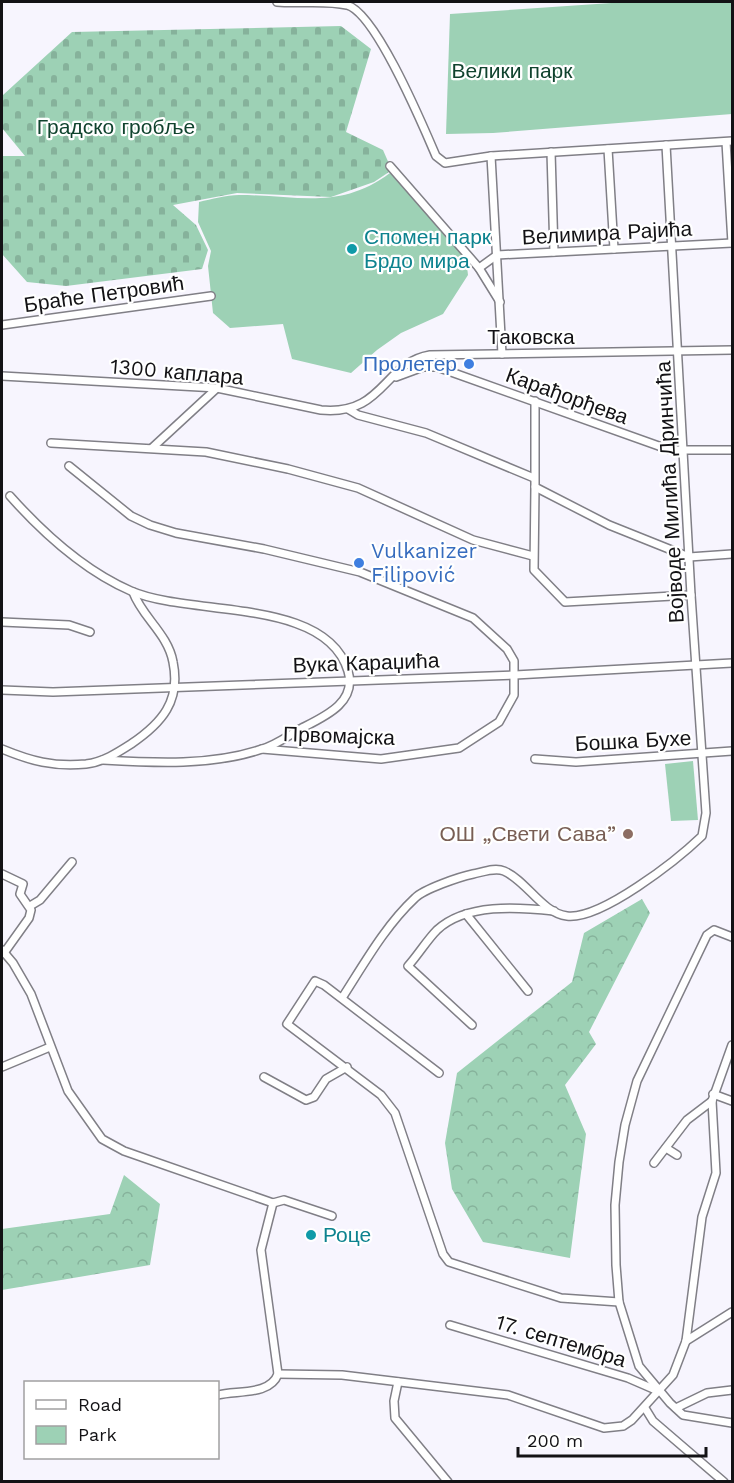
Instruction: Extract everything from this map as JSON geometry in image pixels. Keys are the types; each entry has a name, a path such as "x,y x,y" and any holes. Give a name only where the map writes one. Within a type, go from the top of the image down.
{"street":[{"path":"277,2 348,6 361,15 406,86 436,156 445,162 491,156 729,142 732,243"},
{"name":"Војводе Милића Дринчића","path":"554,911 565,916 589,913 656,874 702,836 706,813 688,557 666,145"},
{"path":"608,149 614,249"},
{"path":"551,152 554,252"},
{"path":"491,156 502,354"},
{"path":"390,166 479,268 501,304"},
{"name":"Велимира Рајића","path":"479,268 498,255 732,243"},
{"name":"Браће Петровић","path":"2,325 211,296"},
{"name":"Таковска","path":"348,409 366,402 409,363 424,356 678,353 732,350"},
{"name":"Карађорђева","path":"393,378 423,368 437,367 670,450 684,452 732,450"},
{"name":"1300 каплара","path":"2,376 217,388 321,410 348,409"},
{"path":"152,448 217,388"},
{"path":"535,401 534,570 565,602 691,595"},
{"path":"348,409 358,415 426,434 534,478"},
{"path":"51,443 206,452 298,471 358,489 473,540 533,556"},
{"path":"69,466 111,501 150,525 176,533 264,549 360,572 472,618 507,649 514,661 515,675"},
{"path":"535,487 609,525 688,557 732,554"},
{"path":"2,749 37,763 87,764 104,760 197,762 262,749 329,715 348,692 350,680 337,647 311,630 284,619 178,604 133,592 98,572 68,550 10,496"},
{"path":"104,760 158,724 171,706 176,687 173,660 165,640 136,601 133,592"},
{"path":"2,622 69,625 90,632"},
{"name":"Вука Караџића","path":"2,690 53,692 515,675 732,663"},
{"name":"Првомајска","path":"262,749 381,759 459,748 499,722 514,695 515,675"},
{"name":"Бошка Бухе","path":"535,759 576,762 732,751"},
{"path":"30,906 40,900 72,862"},
{"path":"342,998 376,945 416,896 463,876 490,870 506,872 554,911"},
{"path":"2,874 23,884 20,894 30,906 29,918 3,951 31,994 68,1090 102,1139 124,1150 273,1203 284,1200 332,1216"},
{"path":"472,1025 408,966 438,929 466,914 525,908 554,911"},
{"path":"466,914 528,991"},
{"path":"732,938 714,930 706,935 637,1081 625,1125 615,1205 619,1302 639,1366 683,1415 732,1423"},
{"path":"439,1073 342,998 315,981 286,1024 347,1067 381,1095 395,1113 443,1254 449,1262 561,1298 619,1302"},
{"path":"278,1374 342,1375 470,1388 516,1396 604,1428 623,1426 661,1392 679,1364 686,1341 702,1217 716,1173 712,1097 732,1046"},
{"path":"2,1067 50,1047"},
{"path":"264,1077 306,1100 314,1097 326,1079 347,1067"},
{"path":"712,1097 732,1101"},
{"path":"654,1163 692,1114 712,1097"},
{"path":"666,1148 677,1155"},
{"path":"219,1395 268,1387 278,1374 261,1250 273,1203"},
{"path":"686,1341 732,1312"},
{"name":"17. септембра","path":"450,1325 628,1378 661,1392"},
{"path":"628,1378 639,1366"},
{"path":"398,1382 394,1401 395,1418 448,1482"},
{"path":"676,1408 707,1393 732,1390"},
{"path":"645,1408 653,1421 724,1482"}],"green space":[{"name":"Велики парк","path":"626,2 732,2 732,114 493,133 446,134 450,14"},
{"name":"Градско гробље","path":"341,26 371,49 346,132 383,150 390,166 389,172 374,182 331,197 237,193 173,205 196,225 208,250 202,269 66,286 27,282 2,254 2,156 25,156 2,128 3,95 72,32"},
{"name":"Спомен парк Брдо мира","path":"390,173 466,258 468,275 443,314 401,333 351,373 292,359 283,324 230,328 213,313 208,266 211,251 198,222 199,202 234,195 335,197 371,185"},
{"path":"693,761 698,820 671,821 665,764"},
{"path":"642,899 650,913 589,1032 596,1044 565,1085 586,1134 570,1258 483,1242 452,1189 445,1143 457,1073 572,982 584,933"},
{"path":"124,1175 160,1204 150,1265 2,1290 2,1229 110,1214"}],"place":[{"name":"Спомен парк Брдо мира","path":"352,249"},
{"name":"Пролетер","path":"469,364"},
{"name":"Vulkanizer Filipović","path":"359,563"},
{"name":"ОШ „Свети Сава”","path":"628,834"},
{"name":"Роце","path":"311,1235"}]}
